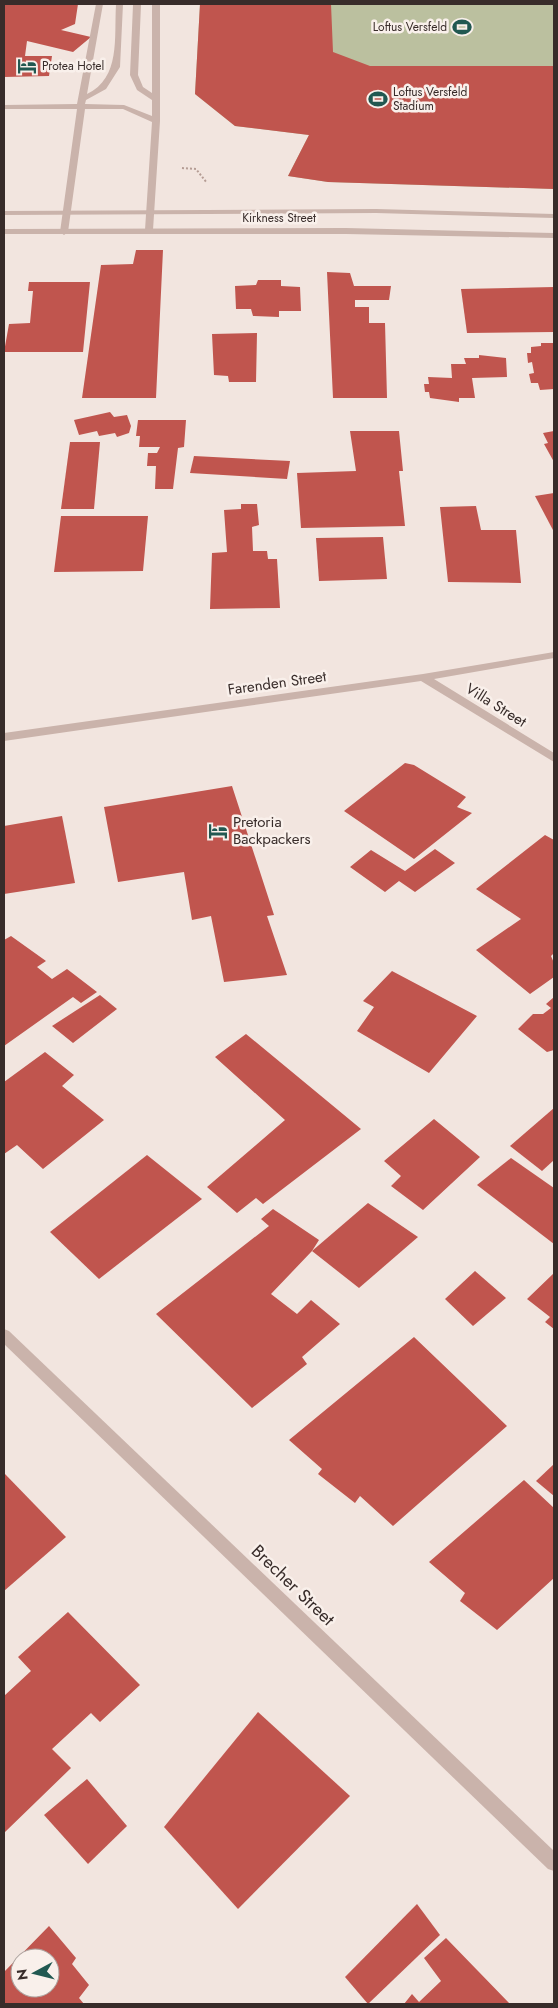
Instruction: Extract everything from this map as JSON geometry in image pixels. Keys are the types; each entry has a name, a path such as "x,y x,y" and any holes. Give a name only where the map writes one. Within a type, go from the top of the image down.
{"street":[{"path":"64,232 81,103 99,4"},
{"path":"149,230 156,121 156,4"},
{"path":"81,103 100,92 108,84 116,67 120,5"},
{"path":"137,5 134,75 140,88 156,99"},
{"path":"4,107 81,103 124,107 156,121"},
{"name":"Kirkness Street","path":"4,212 376,211 554,216"},
{"name":"Kirkness Street","path":"4,232 149,230 346,231 554,236"},
{"name":"Farenden Street","path":"4,737 423,677 554,655"},
{"name":"Villa Street","path":"423,677 554,758"},
{"name":"Brecher Street","path":"4,1335 554,1863"}],"green space":[{"name":"Loftus Versfeld Stadium","path":"200,4 554,4 554,189 328,182 288,176 309,135 235,126 195,94"}],"building":[{"path":"4,4 78,4 75,24 61,30 91,37 73,52 27,41 25,56 52,56 49,76 4,77"},
{"name":"Loftus Versfeld Stadium","path":"200,4 331,4 333,52 370,66 554,66 554,189 328,182 288,176 309,135 235,126 195,94"},
{"path":"136,250 163,250 156,398 82,398 101,265 133,264"},
{"path":"327,272 350,273 354,286 391,286 389,300 355,300 355,307 369,307 369,323 385,323 387,398 333,398"},
{"path":"258,280 281,280 281,286 300,287 301,311 279,311 279,317 253,316 251,309 236,309 235,286 256,285"},
{"path":"29,282 90,282 83,352 4,352 9,324 30,323 33,291 28,291"},
{"path":"554,287 554,332 467,333 461,289"},
{"path":"257,333 256,382 229,382 228,376 214,375 212,334"},
{"path":"541,343 554,343 554,389 540,390 538,383 531,383 529,374 534,373 532,362 528,363 527,353 531,353 531,347 541,346"},
{"path":"479,355 506,358 507,377 472,378 475,398 459,398 459,402 430,398 429,392 425,392 424,384 429,384 428,377 452,378 451,364 466,364 464,358 479,358"},
{"path":"110,412 114,417 127,415 131,426 129,433 117,437 115,433 99,436 97,431 79,435 74,420"},
{"path":"138,420 186,420 184,447 178,448 173,489 155,489 156,466 147,466 148,453 157,453 160,447 139,447 140,436 136,436"},
{"path":"350,431 399,431 403,471 399,471 405,526 301,528 297,473 356,471"},
{"path":"554,431 554,462 544,444 548,443 543,433"},
{"path":"70,442 100,442 94,509 61,509"},
{"path":"194,456 290,461 287,479 190,473"},
{"path":"554,493 554,532 535,496"},
{"path":"241,504 257,504 259,525 252,527 253,551 267,551 268,559 277,559 280,608 210,609 212,553 227,552 224,510 241,509"},
{"path":"476,506 481,530 516,530 521,583 448,582 440,507"},
{"path":"61,516 148,516 143,571 54,572"},
{"path":"383,537 387,579 319,581 316,538"},
{"path":"405,763 414,765 466,797 457,807 472,813 414,859 344,811"},
{"path":"232,786 274,915 267,916 287,975 224,982 211,916 192,920 184,872 118,882 104,807"},
{"path":"62,816 75,883 4,894 4,826"},
{"path":"545,835 554,840 554,953 551,956 554,963 554,977 530,994 476,950 521,919 476,889"},
{"path":"435,849 455,863 415,892 399,881 385,892 350,867 371,850 405,871"},
{"path":"11,936 46,961 37,967 52,979 67,969 97,992 81,1003 73,997 4,1046 4,940"},
{"path":"392,971 477,1016 429,1073 357,1031 374,1007 363,1001"},
{"path":"100,995 117,1009 73,1043 52,1026"},
{"path":"554,997 554,1050 547,1052 518,1029 533,1014 543,1014 551,1008 546,1004"},
{"path":"246,1034 361,1129 263,1204 256,1198 237,1213 207,1187 285,1120 215,1057"},
{"path":"45,1052 74,1075 62,1086 104,1120 43,1169 17,1145 4,1154 4,1082"},
{"path":"554,1108 554,1160 542,1171 510,1146"},
{"path":"434,1119 480,1157 423,1210 391,1186 401,1176 384,1161"},
{"path":"147,1155 202,1199 99,1279 50,1232"},
{"path":"511,1158 554,1188 554,1244 477,1185"},
{"path":"368,1203 418,1237 359,1288 312,1251"},
{"path":"273,1209 319,1240 312,1251 271,1294 297,1314 311,1300 340,1324 302,1357 307,1364 252,1408 156,1314 269,1226 261,1219"},
{"path":"475,1271 506,1298 473,1326 445,1299"},
{"path":"554,1273 554,1329 545,1322 550,1317 527,1299"},
{"path":"414,1337 507,1426 393,1526 360,1496 355,1503 318,1474 322,1469 289,1440"},
{"path":"554,1464 554,1496 536,1481"},
{"path":"4,1473 66,1537 4,1591"},
{"path":"524,1480 554,1508 554,1578 497,1630 460,1601 465,1593 429,1562"},
{"path":"68,1612 140,1685 100,1722 91,1713 52,1749 71,1768 4,1833 4,1696 31,1671 18,1657"},
{"path":"258,1712 350,1796 238,1909 164,1827"},
{"path":"87,1779 127,1826 88,1864 44,1815"},
{"path":"417,1904 440,1935 368,2004 345,1977"},
{"path":"49,1926 76,1958 72,1964 89,1985 79,1998 84,2004 4,2004 4,1972 10,1966 10,1998 60,1998 60,1948 27,1948"},
{"path":"446,1938 510,2004 404,2004 412,1994 419,2002 441,1981 424,1958"}],"place":[{"name":"Loftus Versfeld","path":"462,27"},
{"name":"Protea Hotel","path":"27,66"},
{"name":"Loftus Versfeld Stadium","path":"378,99"},
{"name":"Pretoria Backpackers","path":"218,831"}]}
